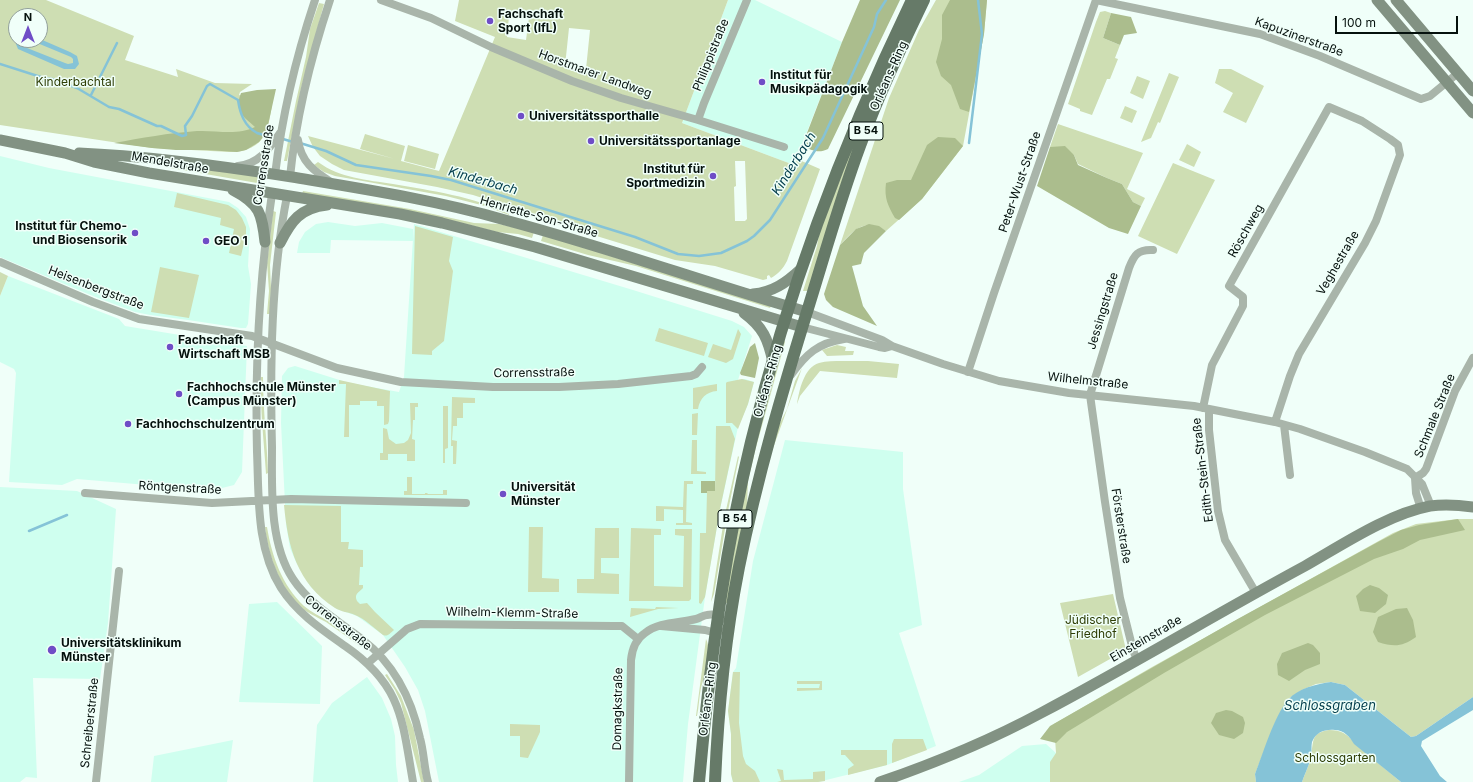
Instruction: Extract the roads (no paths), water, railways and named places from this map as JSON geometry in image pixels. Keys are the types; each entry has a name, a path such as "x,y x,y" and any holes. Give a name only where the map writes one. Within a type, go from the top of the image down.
{"main road":[{"name":"Orléans-Ring","path":"699,782 716,633 713,615 751,440 772,362 801,269 823,206 852,133 912,0"},
{"name":"Orléans-Ring","path":"716,781 724,668 729,626 739,568 747,528 786,381 833,227 860,145 888,76 924,0"},
{"path":"1377,0 1473,113"},
{"path":"1396,0 1473,91"},
{"name":"Mendelstraße","path":"0,140 65,153 94,162 272,194"},
{"name":"Mendelstraße","path":"65,153 164,160 275,175"},
{"name":"Henriette-Son-Straße","path":"275,175 429,201 499,218 790,307"},
{"name":"Corrensstraße","path":"272,194 275,175"},
{"name":"Corrensstraße","path":"287,196 290,177"},
{"path":"223,186 241,194 256,208 263,220 266,242"},
{"path":"272,194 406,215 465,228 535,247 802,327"},
{"path":"280,243 291,224 301,214 314,207 333,204"},
{"name":"B 54","path":"748,294 766,292 776,288 788,281 801,269"},
{"name":"Wilhelmstraße","path":"790,307 807,312"},
{"path":"737,308 754,320 760,328 768,342 772,362"},
{"path":"1426,507 1454,505 1473,507"},
{"name":"Einsteinstraße","path":"886,781 996,736 1041,714 1378,525 1426,507"}],"street":[{"name":"Corrensstraße","path":"275,175 276,143 281,133 297,59 315,0"},
{"name":"Corrensstraße","path":"290,177 296,148 296,137 313,58 330,0"},
{"name":"Horstmarer Landweg","path":"381,0 405,4 491,47 572,81 621,98 784,147"},
{"name":"Philippistraße","path":"698,120 747,0"},
{"name":"Kapuzinerstraße","path":"1096,0 1260,34 1320,56 1421,99 1430,96 1458,73"},
{"name":"Peter-Wust-Straße","path":"968,372 1096,0"},
{"name":"Röschweg","path":"1206,408 1212,365 1243,306 1243,297 1229,286 1329,107 1362,121 1369,126"},
{"name":"Veghestraße","path":"1275,422 1299,354 1365,243 1376,221 1400,155 1398,145 1369,126"},
{"name":"Mendelstraße","path":"227,168 252,163 266,153 276,143"},
{"path":"296,148 313,170 337,185"},
{"name":"Corrensstraße","path":"272,194 266,242 258,337 256,398 259,501 262,535 266,553 276,578 284,592 303,615 368,663 389,688 400,713 413,782"},
{"name":"Corrensstraße","path":"287,196 280,243 273,343 271,418 275,525 279,546 286,566 293,579 305,595 319,609 362,639 396,676 410,703 419,730 428,782"},
{"name":"Jessingstraße","path":"1090,395 1129,268 1137,253 1142,250 1153,250"},
{"name":"Heisenbergstraße","path":"0,262 93,302 139,319 258,337"},
{"name":"Wilhelmstraße","path":"807,312 882,340 892,346 984,377 1016,384 1090,395 1181,404 1284,424 1337,441 1407,469 1422,484 1426,507"},
{"name":"Wilhelmstraße","path":"802,327 885,348 892,346"},
{"name":"Corrensstraße","path":"258,337 337,368 408,383 509,387 604,385 691,376 696,374 702,367"},
{"name":"Wilhelmstraße","path":"786,381 801,361 813,350 830,342 847,339"},
{"name":"Schmale Straße","path":"1415,478 1426,469 1455,391 1473,358"},
{"name":"Försterstraße","path":"1090,395 1120,598 1133,650 1137,660"},
{"name":"Edith-Stein-Straße","path":"1206,408 1218,511 1225,540 1256,593"},
{"path":"1284,424 1290,475"},
{"name":"Röntgenstraße","path":"84,493 212,503 274,500"},
{"path":"274,500 306,499 466,503"},
{"name":"Schreiberstraße","path":"96,782 119,571"},
{"path":"638,639 650,628 713,615 729,626 716,633 705,630 661,626"},
{"name":"Wilhelm-Klemm-Straße","path":"368,663 407,628 420,624 622,626 638,639"},
{"name":"Domagkstraße","path":"629,782 631,660 633,650 638,639"}],"water":[{"path":"48,42 77,56 79,64 75,69 64,69 18,48 27,48 68,64 73,63 73,59 48,47"},
{"name":"Schlossgraben","path":"1331,682 1345,685 1411,737 1416,736 1473,697 1473,710 1422,741 1421,746 1440,776 1447,782 1401,782 1354,744 1346,734 1338,730 1331,730 1321,732 1312,742 1310,762 1302,782 1256,782 1255,774 1269,736 1278,716 1288,700 1297,692 1314,685"}],"waterway":[{"name":"Kinderbach","path":"300,143 326,151 356,165 451,180 635,237 678,254 699,256 721,253 747,241 770,220 823,138 874,27 877,14 886,0"},
{"path":"969,143 982,34 978,0"},
{"path":"91,95 117,43"},
{"name":"Kinderbach","path":"0,64 77,88 109,107 119,109 182,136 186,135 185,126 192,116 207,86 210,84 238,100 243,119 249,127 259,134 276,137"},
{"name":"Kinderbach","path":"283,139 293,142"},
{"path":"29,531 67,515"}],"place":[{"name":"Fachschaft Sport (IfL)","path":"490,21"},
{"name":"Institut für Musikpädagogik","path":"762,82"},
{"name":"Universitätssporthalle","path":"521,116"},
{"name":"Universitätssportanlage","path":"591,141"},
{"name":"Institut für Sportmedizin","path":"713,176"},
{"name":"Institut für Chemo- und Biosensorik","path":"135,233"},
{"name":"GEO 1","path":"206,241"},
{"name":"Fachschaft Wirtschaft MSB","path":"170,347"},
{"name":"Fachhochschule Münster (Campus Münster)","path":"179,394"},
{"name":"Fachhochschulzentrum","path":"128,424"},
{"name":"Universität Münster","path":"503,494"},
{"name":"Universitätsklinikum Münster","path":"52,650"}],"park label":[{"name":"Kinderbachtal","path":"75,82"},
{"name":"Jüdischer Friedhof","path":"1093,627"},
{"name":"Schlossgarten","path":"1335,758"}]}
